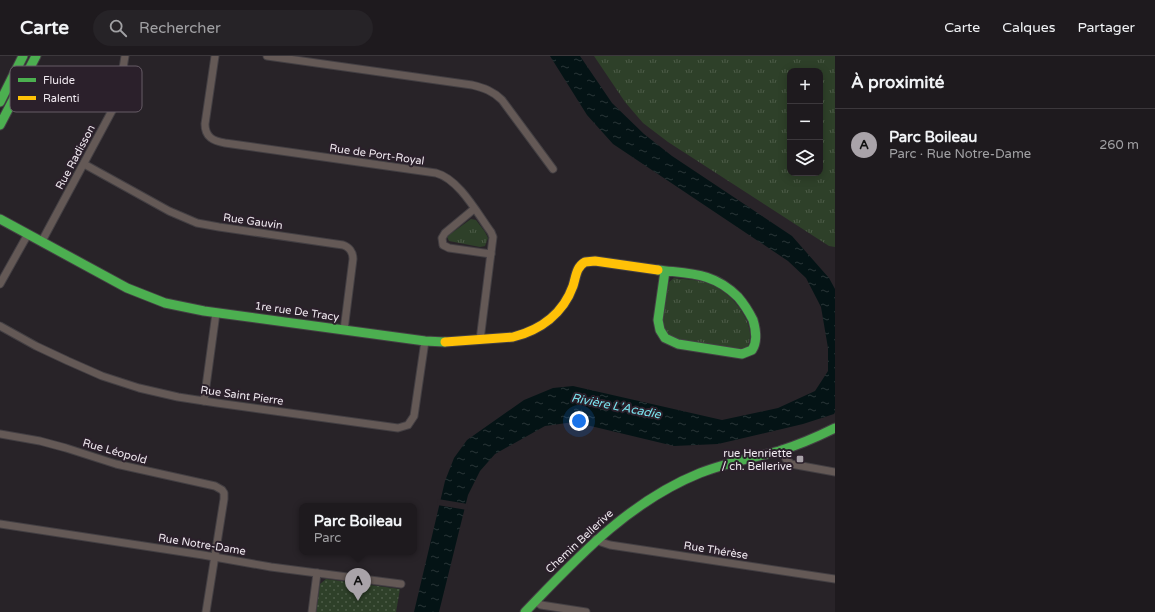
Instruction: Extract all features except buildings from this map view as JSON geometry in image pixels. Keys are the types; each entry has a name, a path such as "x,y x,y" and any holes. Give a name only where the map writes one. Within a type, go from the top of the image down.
{"street":[{"path":"18,66 23,56"},
{"path":"31,66 36,56"},
{"name":"Rue Radisson","path":"123,66 125,56"},
{"name":"Rue de Port-Royal","path":"215,56 205,124 207,134 213,140 440,174 453,182 492,234 493,240 480,340"},
{"path":"267,56 472,85 487,90 502,100 553,168"},
{"path":"0,102 10,82"},
{"path":"0,125 10,106"},
{"name":"Rue Radisson","path":"42,241 111,112"},
{"name":"Rue Gauvin","path":"84,164 169,211 197,223 347,246 352,252 353,259 344,330"},
{"path":"474,209 445,233 442,238 443,245 447,248 491,254"},
{"name":"1re rue De Tracy","path":"0,219 127,288 145,296 171,304 216,313 425,341 441,342 480,340 518,336 532,332 542,326 566,301 578,270 583,263 590,261 665,271"},
{"path":"0,284 28,234"},
{"path":"665,271 710,278 719,282 728,289 745,307 755,324 756,339 751,351 742,354 682,345 673,343 665,338 660,330 658,320 665,271"},
{"path":"204,401 216,313"},
{"name":"Rue Saint Pierre","path":"0,326 47,352 102,376 145,389 204,401 395,428 403,427 410,423 414,416 425,341"},
{"name":"Chemin Bellerive","path":"525,612 596,539 634,508 681,481 716,467 782,449 806,441 835,428"},
{"name":"Rue Léopold","path":"0,434 54,444 132,468 215,486 224,491 215,557"},
{"path":"782,449 785,458 791,464 835,472"},
{"name":"Rue Notre-Dame","path":"0,524 316,573 401,584"},
{"name":"Rue Thérèse","path":"596,539 610,545 835,579"},
{"path":"206,612 215,557"},
{"path":"312,612 316,573"},
{"path":"535,601 541,605 586,612"}],"green space":[{"path":"594,56 835,56 835,247 829,246 668,142 643,123 625,102"},
{"path":"471,219 476,220 485,232 488,238 485,246 480,247 449,241 447,237 449,235"},
{"path":"674,278 707,282 727,294 741,310 746,319 750,337 748,346 743,349 684,341 674,338 669,334 665,329 663,319 669,282"},
{"path":"326,579 400,589 396,612 316,612 320,584"}],"water":[{"name":"Rivière L'Acadie","path":"550,56 580,56 612,103 644,134 672,156 792,236 829,278 835,289 835,412 834,414 803,424 718,444 674,446 574,422 545,426 495,454 480,471 468,495 439,612 414,612 445,481 454,458 467,440 524,400 553,388 573,386 722,420 778,408 815,391 828,371 828,348 821,307 806,278 788,261 613,144 587,115"}],"pier":[{"path":"438,499 468,504 467,510 437,505"}],"traffic: fast":[{"path":"18,66 23,56"},
{"path":"31,66 36,56"},
{"path":"0,102 10,82"},
{"path":"0,125 10,106"},
{"path":"0,219 127,288 165,303 204,311 425,341 445,342"},
{"path":"658,270 701,276 719,283 729,289 738,297 753,320 756,335 752,350 742,354 678,344 665,338 660,330 658,320 665,271"},
{"path":"525,612 584,552 605,533 650,499 674,485 709,469 786,449 835,428"}],"traffic: slow":[{"path":"445,342 513,337 541,325 557,313 563,305 569,296 578,269 585,262 595,261 658,270"}],"place":[{"name":"rue Henriette / ch. Bellerive","path":"800,459"},
{"name":"Parc Boileau","path":"358,601"}]}
